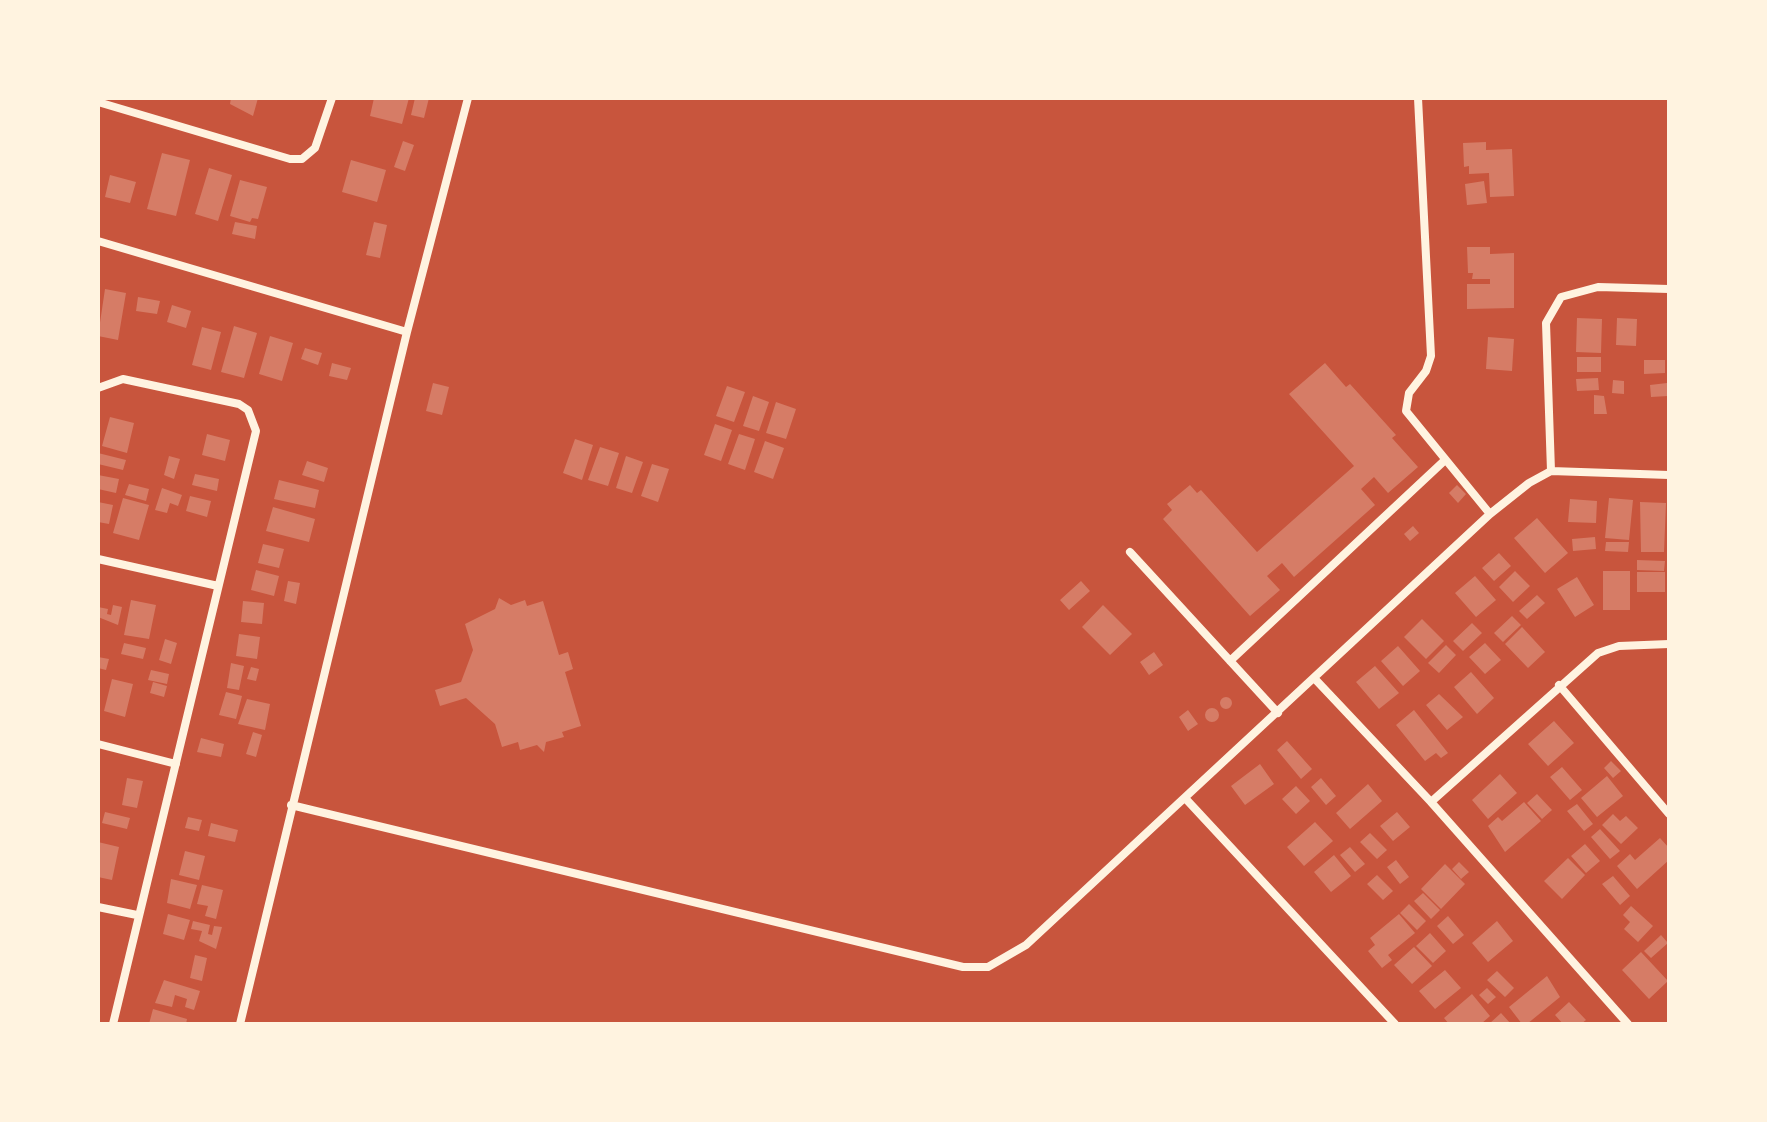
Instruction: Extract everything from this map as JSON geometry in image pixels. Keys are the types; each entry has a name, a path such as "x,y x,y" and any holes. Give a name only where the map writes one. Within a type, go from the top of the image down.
{"street":[{"path":"98,102 290,159 302,159 315,148 332,98"},
{"path":"240,1024 407,332 468,98"},
{"path":"1418,98 1431,356 1426,371 1409,393 1406,411 1490,514"},
{"path":"98,241 407,332"},
{"path":"1551,471 1546,323 1561,297 1598,287 1669,289"},
{"path":"98,388 123,379 239,404 248,410 256,431 113,1024"},
{"path":"1230,661 1444,461"},
{"path":"291,805 963,967 988,967 1026,945 1490,514 1529,483 1551,471 1669,475"},
{"path":"1130,552 1278,713"},
{"path":"98,559 218,586"},
{"path":"1431,802 1598,653 1619,646 1669,644"},
{"path":"1315,679 1431,802 1628,1024"},
{"path":"1559,685 1669,814"},
{"path":"98,744 176,764"},
{"path":"1185,798 1395,1024"},
{"path":"98,907 137,915"}],"building":[{"path":"231,98 258,98 253,116 230,104"},
{"path":"374,98 409,98 402,124 370,116"},
{"path":"415,98 429,98 424,118 411,115"},
{"path":"403,141 414,145 405,171 394,167"},
{"path":"1486,142 1486,150 1512,149 1514,196 1490,197 1489,173 1469,174 1469,166 1464,167 1463,143"},
{"path":"162,153 190,160 176,216 147,209"},
{"path":"351,160 386,170 377,202 342,192"},
{"path":"209,168 232,175 218,221 195,214"},
{"path":"110,175 136,182 130,203 105,197"},
{"path":"240,180 267,187 258,219 252,218 250,222 230,216"},
{"path":"1484,181 1487,203 1467,205 1465,184"},
{"path":"235,222 257,226 255,239 232,234"},
{"path":"374,222 387,225 380,258 366,255"},
{"path":"1467,247 1490,247 1490,254 1514,253 1514,308 1467,309 1467,284 1490,284 1490,279 1472,279 1473,273 1468,273"},
{"path":"105,289 126,293 118,340 98,336"},
{"path":"138,297 160,301 157,314 136,311"},
{"path":"172,305 191,311 186,328 167,322"},
{"path":"1577,318 1602,319 1601,353 1576,352"},
{"path":"1617,318 1637,319 1636,346 1616,345"},
{"path":"234,326 257,333 244,378 221,372"},
{"path":"202,327 221,332 211,370 192,365"},
{"path":"270,336 293,343 282,381 259,374"},
{"path":"1488,337 1514,339 1512,371 1486,369"},
{"path":"305,348 322,353 318,365 301,359"},
{"path":"1577,357 1601,357 1601,372 1577,372"},
{"path":"1644,360 1665,360 1665,373 1644,374"},
{"path":"332,363 351,368 347,380 329,376"},
{"path":"1325,363 1346,387 1350,384 1396,435 1392,438 1418,467 1388,493 1374,477 1361,489 1375,505 1294,577 1282,563 1267,576 1280,590 1250,616 1163,519 1172,510 1167,504 1190,485 1197,493 1201,490 1257,552 1354,466 1289,394"},
{"path":"1598,378 1599,390 1577,391 1576,379"},
{"path":"1613,380 1624,381 1624,394 1612,393"},
{"path":"433,383 449,387 442,415 426,411"},
{"path":"1667,383 1668,396 1651,397 1650,385"},
{"path":"727,386 745,392 734,422 716,416"},
{"path":"1594,395 1604,396 1607,414 1594,414"},
{"path":"753,396 769,402 759,431 743,426"},
{"path":"776,402 796,409 786,439 766,433"},
{"path":"110,417 134,423 127,453 102,446"},
{"path":"715,424 732,430 721,461 704,455"},
{"path":"207,434 230,440 225,461 202,455"},
{"path":"739,434 755,439 745,470 728,464"},
{"path":"575,439 593,445 582,480 563,473"},
{"path":"765,441 784,448 773,479 754,472"},
{"path":"600,447 619,453 608,486 588,480"},
{"path":"98,453 126,460 123,470 98,464"},
{"path":"169,456 180,459 174,479 164,475"},
{"path":"626,456 643,462 632,493 616,488"},
{"path":"307,461 328,468 324,482 302,475"},
{"path":"652,464 669,469 658,502 641,496"},
{"path":"195,474 219,479 217,491 192,485"},
{"path":"98,475 119,479 116,493 98,489"},
{"path":"279,480 319,490 315,508 274,499"},
{"path":"129,484 149,489 146,501 125,495"},
{"path":"1457,485 1466,494 1458,503 1449,493"},
{"path":"162,488 182,495 178,506 170,503 167,513 155,510"},
{"path":"190,496 211,501 207,517 186,511"},
{"path":"123,498 149,505 139,540 113,533"},
{"path":"1609,498 1633,500 1629,540 1605,538"},
{"path":"1570,499 1597,501 1596,523 1568,522"},
{"path":"98,502 113,505 109,524 98,522"},
{"path":"1640,502 1666,503 1664,552 1641,552"},
{"path":"273,507 315,519 309,542 266,531"},
{"path":"1537,518 1568,553 1545,573 1514,538"},
{"path":"1413,526 1419,533 1410,541 1404,534"},
{"path":"1595,537 1596,549 1573,551 1572,539"},
{"path":"1606,542 1629,542 1628,552 1605,551"},
{"path":"263,544 284,549 279,568 258,563"},
{"path":"1499,553 1511,566 1494,581 1482,568"},
{"path":"1637,560 1665,561 1664,571 1637,570"},
{"path":"256,570 279,576 274,596 251,590"},
{"path":"1515,571 1530,586 1513,602 1499,587"},
{"path":"1603,571 1630,571 1630,610 1603,610"},
{"path":"1637,572 1665,572 1665,592 1637,592"},
{"path":"1475,576 1496,600 1476,617 1455,593"},
{"path":"1577,577 1594,605 1575,617 1557,589"},
{"path":"288,581 300,583 296,604 284,601"},
{"path":"1081,581 1090,591 1069,610 1060,600"},
{"path":"1537,595 1545,603 1527,619 1519,611"},
{"path":"499,598 511,605 525,600 527,606 543,601 559,655 568,652 573,669 565,672 581,726 562,732 564,737 546,742 544,752 537,745 520,750 518,742 502,747 495,724 466,698 440,706 435,690 461,682 473,650 465,624 495,609"},
{"path":"131,600 156,605 149,639 124,635"},
{"path":"243,601 264,603 262,624 241,622"},
{"path":"113,605 122,607 118,625 98,617 98,607 108,609 107,614 111,615"},
{"path":"1103,605 1132,634 1110,655 1082,627"},
{"path":"1512,616 1521,625 1503,642 1494,633"},
{"path":"1422,619 1444,641 1426,659 1404,637"},
{"path":"1472,623 1482,633 1463,651 1453,641"},
{"path":"1522,627 1545,652 1528,668 1505,644"},
{"path":"239,634 260,637 257,659 236,656"},
{"path":"165,639 177,643 171,664 159,660"},
{"path":"124,643 146,648 143,659 121,654"},
{"path":"1485,643 1501,660 1485,674 1469,657"},
{"path":"1446,645 1456,655 1439,673 1428,663"},
{"path":"1398,646 1420,671 1403,686 1381,661"},
{"path":"1154,652 1163,665 1149,675 1140,662"},
{"path":"98,657 109,659 106,670 98,668"},
{"path":"231,663 244,666 239,690 227,688"},
{"path":"1375,666 1399,693 1379,709 1356,682"},
{"path":"251,667 259,669 256,681 247,679"},
{"path":"151,670 169,674 167,684 148,680"},
{"path":"1471,672 1494,698 1477,714 1454,687"},
{"path":"112,679 133,684 125,717 104,711"},
{"path":"153,682 167,686 164,697 150,693"},
{"path":"226,692 242,696 236,719 219,715"},
{"path":"1439,694 1463,717 1447,730 1426,705"},
{"path":"1226,697 1232,703 1226,709 1220,703"},
{"path":"247,699 270,704 265,730 238,724"},
{"path":"1212,708 1219,715 1212,722 1205,715"},
{"path":"1188,710 1198,724 1188,731 1179,717"},
{"path":"1414,710 1448,753 1441,758 1436,753 1425,761 1396,725"},
{"path":"1554,721 1574,743 1548,766 1528,744"},
{"path":"253,732 262,735 256,757 246,754"},
{"path":"201,738 224,744 221,757 197,752"},
{"path":"1287,741 1312,769 1301,779 1277,750"},
{"path":"1611,761 1621,771 1613,778 1604,768"},
{"path":"1260,764 1274,784 1245,805 1231,786"},
{"path":"1562,767 1582,790 1570,800 1550,777"},
{"path":"1500,774 1517,793 1488,819 1472,800"},
{"path":"1607,776 1623,796 1597,817 1581,798"},
{"path":"127,778 143,781 137,808 122,805"},
{"path":"1321,778 1336,796 1326,805 1311,787"},
{"path":"1368,784 1382,801 1350,829 1336,813"},
{"path":"1296,786 1310,801 1296,814 1282,799"},
{"path":"1537,794 1552,810 1542,819 1527,803"},
{"path":"1524,802 1541,821 1505,852 1488,826 1498,817 1502,821"},
{"path":"1577,804 1593,824 1584,831 1567,811"},
{"path":"105,812 130,818 127,829 102,823"},
{"path":"1397,812 1410,827 1393,841 1380,826"},
{"path":"1613,814 1620,821 1626,816 1638,828 1621,844 1602,825"},
{"path":"188,817 202,820 199,831 185,828"},
{"path":"1315,822 1333,841 1304,866 1287,847"},
{"path":"211,823 238,830 235,842 208,836"},
{"path":"1600,829 1620,851 1610,859 1591,837"},
{"path":"1370,833 1387,850 1377,859 1360,842"},
{"path":"1660,838 1669,848 1669,860 1637,889 1617,866 1630,854 1635,860"},
{"path":"98,842 119,847 112,880 98,877"},
{"path":"1585,844 1600,861 1586,873 1571,856"},
{"path":"1350,847 1365,864 1355,872 1340,855"},
{"path":"185,851 205,856 199,880 179,875"},
{"path":"1334,855 1351,876 1331,892 1314,872"},
{"path":"1568,858 1585,875 1562,899 1544,881"},
{"path":"1396,860 1409,877 1400,884 1387,867"},
{"path":"1459,862 1469,872 1461,879 1452,869"},
{"path":"1445,864 1465,884 1441,909 1421,889"},
{"path":"1377,875 1393,891 1383,900 1367,884"},
{"path":"1613,876 1630,896 1620,905 1602,884"},
{"path":"171,879 197,885 190,909 167,903"},
{"path":"202,885 223,890 216,919 205,916 208,906 197,904"},
{"path":"1423,893 1440,910 1431,919 1414,901"},
{"path":"1409,904 1426,921 1417,930 1400,913"},
{"path":"1631,906 1653,926 1638,942 1624,929 1630,922 1623,915"},
{"path":"168,914 190,920 184,940 163,934"},
{"path":"1399,914 1415,933 1388,955 1392,960 1382,968 1368,951 1375,945 1370,938"},
{"path":"1448,916 1464,935 1453,944 1437,926"},
{"path":"193,921 210,925 208,934 212,935 214,926 222,927 216,949 199,941 202,931 191,929"},
{"path":"1497,921 1513,941 1488,962 1472,943"},
{"path":"1430,933 1446,951 1433,963 1416,946"},
{"path":"1661,935 1668,943 1651,958 1644,951"},
{"path":"1414,947 1432,966 1412,984 1394,965"},
{"path":"1641,952 1668,981 1649,999 1622,970"},
{"path":"195,955 207,958 202,981 190,978"},
{"path":"1445,970 1461,988 1435,1009 1419,991"},
{"path":"1497,971 1514,988 1505,997 1487,980"},
{"path":"1547,976 1560,997 1527,1024 1522,1024 1509,1007"},
{"path":"164,980 200,991 194,1010 185,1007 187,999 175,995 172,1007 155,1003"},
{"path":"1487,988 1496,997 1488,1004 1479,995"},
{"path":"1472,994 1490,1016 1481,1024 1449,1024 1444,1018"},
{"path":"1569,1002 1586,1020 1581,1024 1563,1024 1555,1015"},
{"path":"153,1009 187,1019 186,1024 149,1024"},
{"path":"1501,1013 1511,1024 1489,1024"}]}
